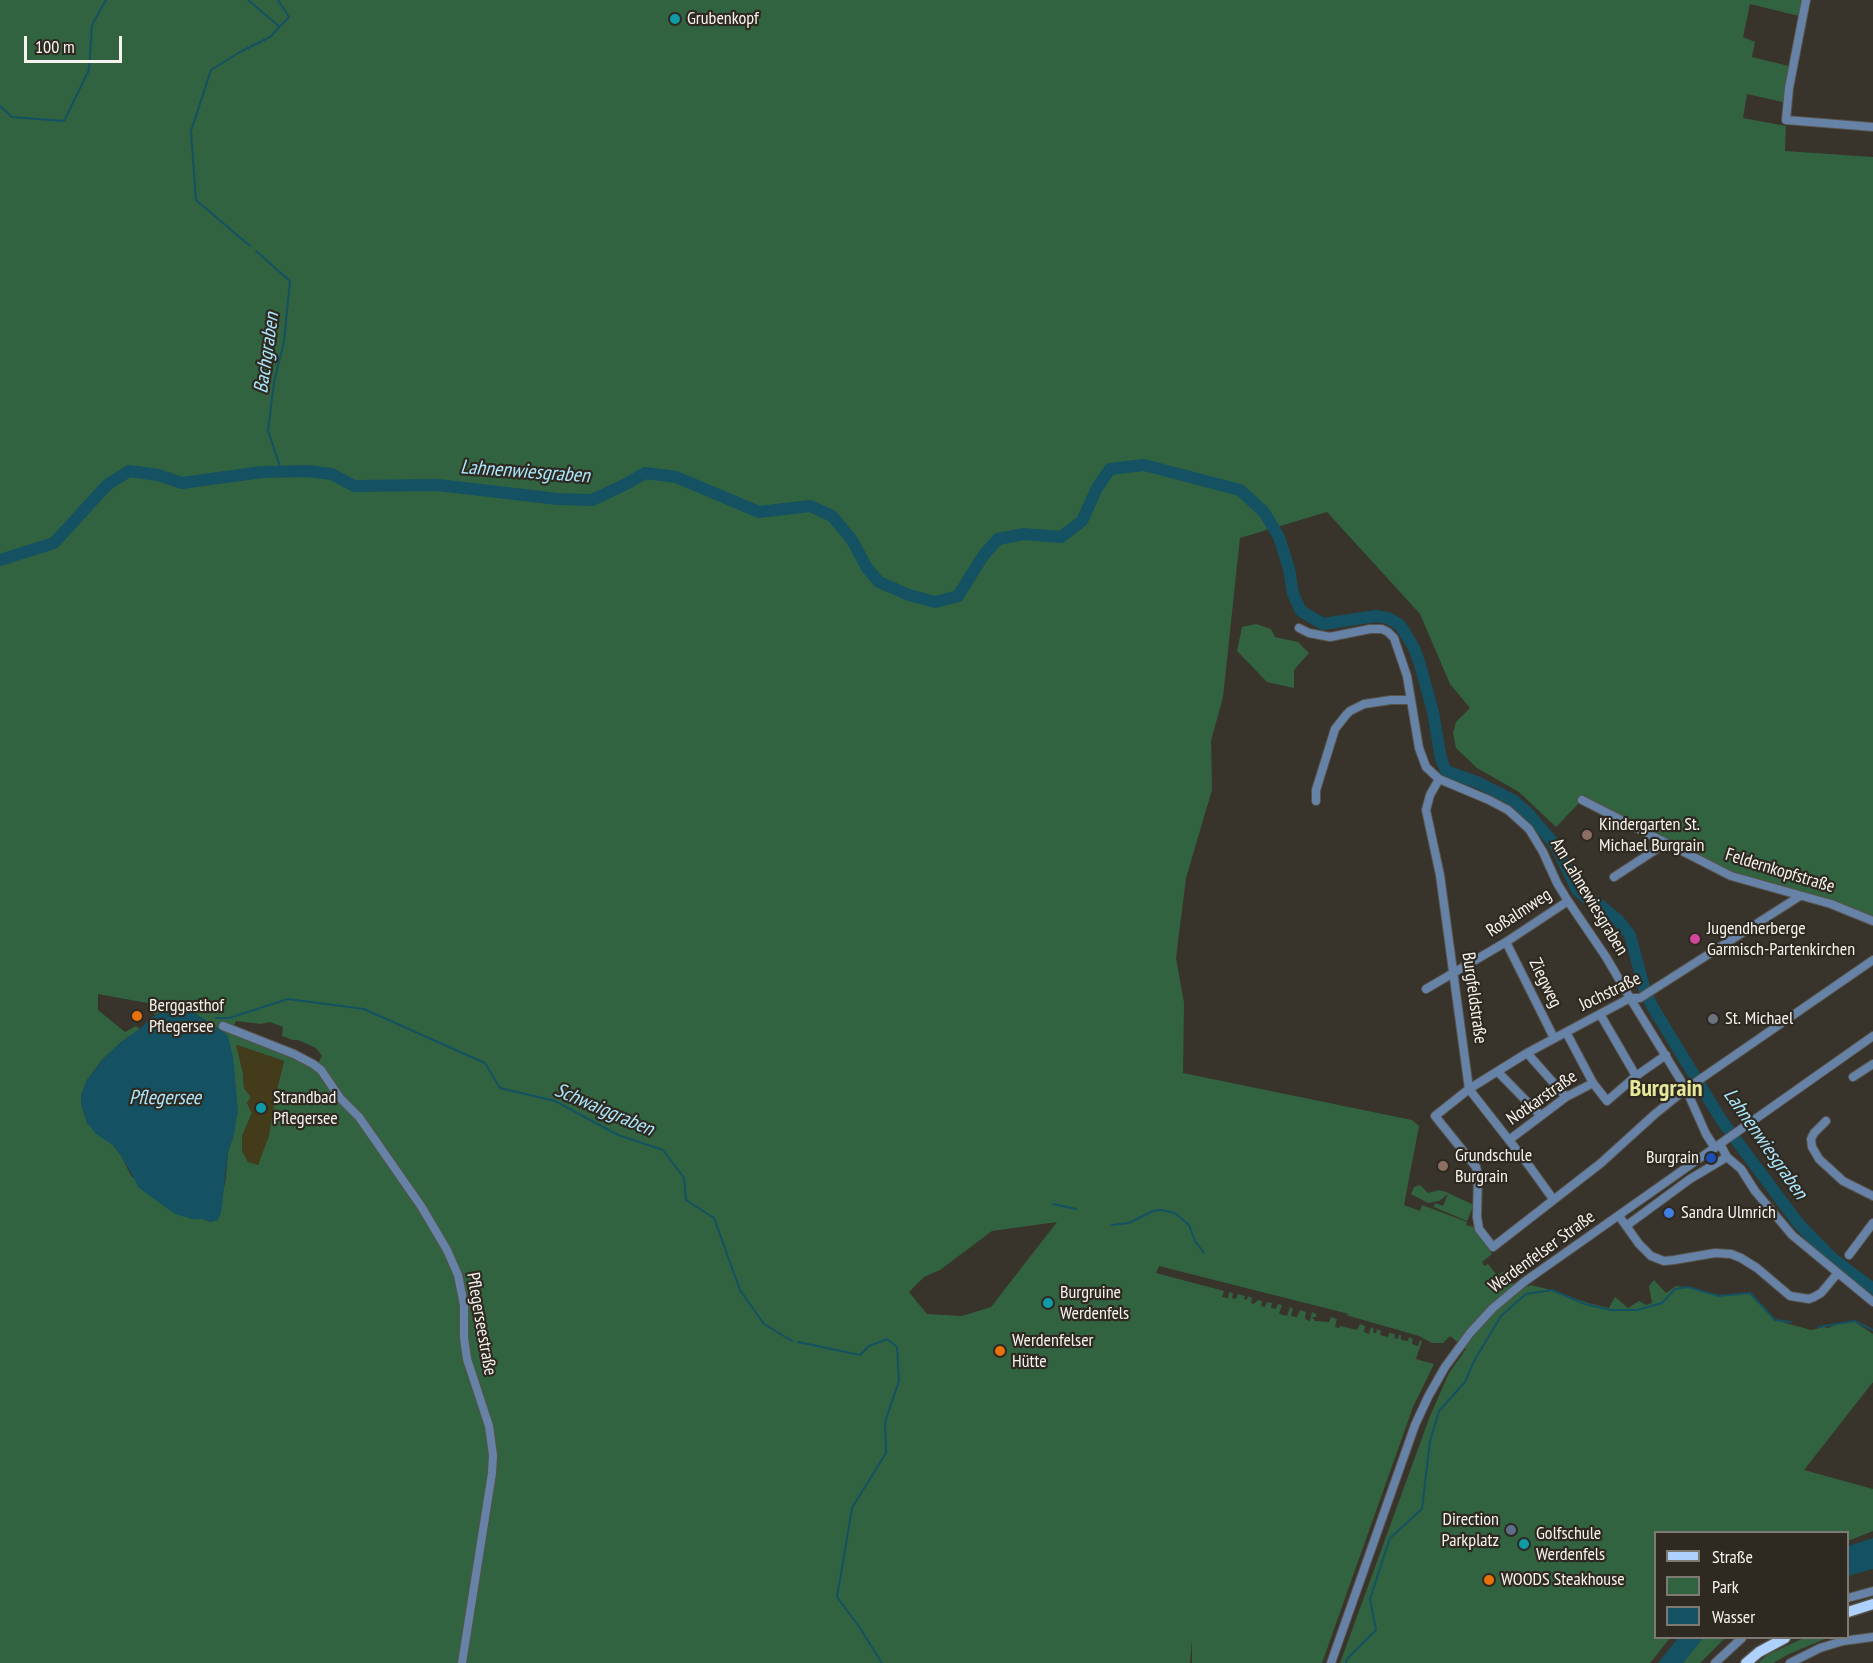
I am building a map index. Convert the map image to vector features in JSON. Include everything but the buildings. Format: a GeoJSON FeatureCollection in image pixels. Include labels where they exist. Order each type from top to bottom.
{"type":"FeatureCollection","features":[{"type":"Feature","properties":{"kind":"main road"},"geometry":{"type":"LineString","coordinates":[[1849,1612],[1873,1604]]}},
{"type":"Feature","properties":{"kind":"main road"},"geometry":{"type":"LineString","coordinates":[[1746,1663],[1759,1652],[1783,1639]]}},
{"type":"Feature","properties":{"kind":"street"},"geometry":{"type":"LineString","coordinates":[[1806,0],[1788,95],[1786,120],[1873,127]]}},
{"type":"Feature","properties":{"kind":"street"},"geometry":{"type":"LineString","coordinates":[[1299,628],[1309,633],[1330,637],[1382,629],[1394,638],[1408,682],[1422,758],[1426,767],[1439,779]]}},
{"type":"Feature","properties":{"kind":"street"},"geometry":{"type":"LineString","coordinates":[[1316,801],[1316,790],[1335,729],[1344,716],[1364,704],[1410,700]]}},
{"type":"Feature","properties":{"kind":"street","name":"Am Lahnewiesgraben"},"geometry":{"type":"LineString","coordinates":[[1439,779],[1508,810],[1529,829],[1544,852],[1557,883],[1568,901],[1606,957],[1666,1055],[1690,1086],[1706,1134],[1741,1169],[1755,1191],[1792,1235],[1873,1302]]}},
{"type":"Feature","properties":{"kind":"street","name":"Burgfeldstraße"},"geometry":{"type":"LineString","coordinates":[[1439,779],[1430,795],[1426,810],[1440,875],[1469,1089]]}},
{"type":"Feature","properties":{"kind":"street","name":"Feldernkopfstraße"},"geometry":{"type":"LineString","coordinates":[[1582,800],[1731,876],[1831,904],[1873,921]]}},
{"type":"Feature","properties":{"kind":"street"},"geometry":{"type":"LineString","coordinates":[[1614,877],[1666,843]]}},
{"type":"Feature","properties":{"kind":"street","name":"Jochstraße"},"geometry":{"type":"LineString","coordinates":[[1553,1199],[1493,1247],[1479,1229],[1476,1167],[1435,1116],[1469,1089],[1527,1053],[1630,998],[1640,998],[1651,992],[1800,896]]}},
{"type":"Feature","properties":{"kind":"street","name":"Roßalmweg"},"geometry":{"type":"LineString","coordinates":[[1426,989],[1506,942],[1568,901]]}},
{"type":"Feature","properties":{"kind":"street","name":"Ziegweg"},"geometry":{"type":"LineString","coordinates":[[1506,942],[1554,1038]]}},
{"type":"Feature","properties":{"kind":"street"},"geometry":{"type":"LineString","coordinates":[[1469,1089],[1553,1199],[1601,1163],[1690,1086],[1873,960]]}},
{"type":"Feature","properties":{"kind":"street"},"geometry":{"type":"LineString","coordinates":[[1600,1014],[1636,1076]]}},
{"type":"Feature","properties":{"kind":"street","name":"Pflegerseestraße"},"geometry":{"type":"LineString","coordinates":[[223,1026],[317,1066],[340,1098],[359,1117],[420,1206],[447,1250],[462,1289],[467,1359],[489,1425],[493,1455],[462,1663]]}},
{"type":"Feature","properties":{"kind":"street","name":"Notkarstraße"},"geometry":{"type":"LineString","coordinates":[[1566,1032],[1593,1083],[1607,1101],[1636,1076],[1666,1055]]}},
{"type":"Feature","properties":{"kind":"street","name":"Werdenfelser Straße"},"geometry":{"type":"LineString","coordinates":[[1331,1663],[1415,1425],[1445,1367],[1470,1333],[1492,1308],[1533,1276],[1873,1036]]}},
{"type":"Feature","properties":{"kind":"street"},"geometry":{"type":"LineString","coordinates":[[1527,1053],[1566,1097]]}},
{"type":"Feature","properties":{"kind":"street"},"geometry":{"type":"LineString","coordinates":[[1853,1077],[1873,1064]]}},
{"type":"Feature","properties":{"kind":"street"},"geometry":{"type":"LineString","coordinates":[[1498,1071],[1540,1116]]}},
{"type":"Feature","properties":{"kind":"street","name":"Notkarstraße"},"geometry":{"type":"LineString","coordinates":[[1509,1140],[1566,1097],[1593,1083]]}},
{"type":"Feature","properties":{"kind":"street"},"geometry":{"type":"LineString","coordinates":[[1826,1121],[1811,1139],[1812,1147],[1819,1159],[1843,1181],[1873,1196]]}},
{"type":"Feature","properties":{"kind":"street"},"geometry":{"type":"LineString","coordinates":[[1626,1226],[1690,1179],[1727,1157]]}},
{"type":"Feature","properties":{"kind":"street"},"geometry":{"type":"LineString","coordinates":[[1619,1216],[1639,1244],[1651,1256],[1674,1260],[1715,1253],[1731,1254],[1757,1268],[1790,1296],[1809,1299],[1814,1297],[1821,1293],[1837,1274]]}},
{"type":"Feature","properties":{"kind":"street"},"geometry":{"type":"LineString","coordinates":[[1849,1255],[1873,1223]]}},
{"type":"Feature","properties":{"kind":"street"},"geometry":{"type":"LineString","coordinates":[[1849,1598],[1873,1591]]}},
{"type":"Feature","properties":{"kind":"street"},"geometry":{"type":"LineString","coordinates":[[1790,1663],[1820,1648],[1873,1637]]}},
{"type":"Feature","properties":{"kind":"street"},"geometry":{"type":"LineString","coordinates":[[1715,1663],[1741,1639]]}},
{"type":"Feature","properties":{"kind":"green space"},"geometry":{"type":"Polygon","coordinates":[[[0,0],[1806,0],[1803,17],[1750,4],[1743,37],[1755,42],[1752,57],[1793,67],[1787,103],[1747,94],[1743,118],[1786,126],[1785,151],[1873,157],[1873,917],[1828,899],[1733,872],[1582,800],[1556,827],[1519,792],[1477,768],[1456,748],[1453,733],[1456,722],[1470,708],[1450,684],[1420,614],[1327,512],[1240,538],[1223,697],[1211,741],[1212,790],[1186,878],[1176,958],[1184,1003],[1183,1073],[1412,1120],[1419,1126],[1404,1205],[1420,1211],[1422,1205],[1467,1222],[1466,1225],[1474,1227],[1492,1254],[1482,1262],[1484,1266],[1488,1264],[1497,1275],[1519,1264],[1523,1273],[1510,1283],[1551,1290],[1609,1308],[1615,1297],[1628,1308],[1639,1301],[1646,1305],[1652,1303],[1649,1286],[1654,1280],[1666,1293],[1676,1286],[1696,1288],[1719,1296],[1750,1293],[1775,1320],[1811,1330],[1855,1322],[1873,1334],[1873,1382],[1804,1470],[1873,1489],[1873,1531],[1849,1541],[1849,1531],[1654,1531],[1654,1639],[1669,1639],[1650,1663],[1340,1663],[1430,1416],[1449,1373],[1466,1349],[1450,1336],[1443,1343],[1432,1343],[1419,1336],[1346,1315],[1349,1314],[1159,1266],[1156,1273],[1224,1291],[1222,1297],[1228,1298],[1229,1292],[1233,1293],[1232,1298],[1236,1299],[1238,1294],[1245,1296],[1244,1299],[1247,1300],[1248,1296],[1252,1298],[1251,1303],[1254,1304],[1258,1300],[1262,1301],[1261,1306],[1265,1307],[1267,1302],[1272,1303],[1271,1308],[1276,1309],[1278,1304],[1282,1305],[1279,1314],[1287,1316],[1290,1307],[1293,1309],[1291,1316],[1297,1317],[1300,1310],[1306,1312],[1305,1319],[1310,1321],[1312,1312],[1316,1314],[1316,1317],[1312,1317],[1315,1321],[1329,1322],[1331,1317],[1337,1319],[1335,1327],[1357,1330],[1360,1324],[1365,1326],[1364,1332],[1369,1334],[1371,1327],[1374,1329],[1373,1333],[1376,1333],[1377,1329],[1381,1331],[1380,1335],[1388,1337],[1389,1333],[1395,1334],[1394,1338],[1398,1339],[1401,1335],[1401,1340],[1408,1341],[1409,1337],[1413,1339],[1412,1344],[1418,1346],[1420,1340],[1422,1341],[1416,1359],[1412,1358],[1434,1364],[1413,1407],[1322,1663],[1192,1663],[1192,1640],[1190,1663],[0,1663],[0,0]],[[98,994],[98,1010],[125,1032],[136,1026],[140,1029],[121,1042],[102,1060],[87,1080],[81,1096],[87,1123],[114,1146],[131,1176],[192,1219],[211,1222],[223,1192],[228,1152],[234,1134],[225,1033],[196,1014],[174,1008],[155,1015],[149,1010],[153,1004],[98,994]],[[236,1021],[233,1027],[318,1063],[322,1056],[316,1048],[282,1036],[283,1027],[270,1022],[261,1024],[236,1021]],[[237,1045],[244,1088],[251,1097],[247,1103],[252,1113],[242,1136],[242,1151],[248,1161],[258,1165],[284,1061],[237,1045]],[[1057,1222],[992,1231],[940,1270],[924,1277],[909,1292],[927,1314],[962,1316],[991,1307],[1057,1222]]]}},
{"type":"Feature","properties":{"kind":"green space"},"geometry":{"type":"Polygon","coordinates":[[[1256,624],[1271,629],[1275,637],[1298,642],[1309,653],[1294,670],[1294,688],[1267,682],[1237,651],[1242,627],[1256,624]]]}},
{"type":"Feature","properties":{"kind":"green space"},"geometry":{"type":"Polygon","coordinates":[[[1420,1185],[1428,1193],[1439,1190],[1474,1205],[1467,1221],[1434,1207],[1435,1203],[1443,1206],[1448,1194],[1439,1201],[1428,1203],[1411,1194],[1414,1187],[1420,1185]]]}},
{"type":"Feature","properties":{"kind":"green space"},"geometry":{"type":"Polygon","coordinates":[[[1702,1639],[1724,1639],[1700,1663],[1683,1663],[1702,1639]]]}},
{"type":"Feature","properties":{"kind":"green space"},"geometry":{"type":"Polygon","coordinates":[[[1802,1639],[1825,1639],[1773,1663],[1758,1663],[1767,1655],[1802,1639]]]}},
{"type":"Feature","properties":{"kind":"sand","name":"Strandbad Pflegersee"},"geometry":{"type":"Polygon","coordinates":[[[236,1045],[284,1061],[269,1136],[258,1165],[248,1162],[242,1151],[242,1136],[252,1113],[247,1103],[251,1097],[244,1088],[236,1045]]]}},
{"type":"Feature","properties":{"kind":"water","name":"Pflegersee"},"geometry":{"type":"Polygon","coordinates":[[[174,1008],[196,1014],[225,1033],[228,1036],[233,1057],[238,1111],[228,1152],[221,1213],[218,1220],[211,1222],[175,1214],[139,1188],[114,1146],[96,1134],[87,1123],[82,1107],[81,1096],[87,1080],[102,1060],[150,1018],[174,1008]]]}},
{"type":"Feature","properties":{"kind":"water"},"geometry":{"type":"Polygon","coordinates":[[[1873,1538],[1873,1569],[1849,1576],[1849,1546],[1873,1538]]]}},
{"type":"Feature","properties":{"kind":"water"},"geometry":{"type":"Polygon","coordinates":[[[1677,1639],[1702,1639],[1683,1663],[1658,1663],[1677,1639]]]}},
{"type":"Feature","properties":{"kind":"waterway"},"geometry":{"type":"LineString","coordinates":[[0,106],[12,117],[64,121],[89,70],[92,25],[106,0]]}},
{"type":"Feature","properties":{"kind":"waterway"},"geometry":{"type":"LineString","coordinates":[[248,0],[280,27]]}},
{"type":"Feature","properties":{"kind":"waterway","name":"Bachgraben"},"geometry":{"type":"LineString","coordinates":[[250,246],[196,200],[191,131],[211,70],[270,37],[289,17],[278,0]]}},
{"type":"Feature","properties":{"kind":"waterway","name":"Bachgraben"},"geometry":{"type":"LineString","coordinates":[[256,251],[290,281],[284,342],[274,382],[268,431],[282,472]]}},
{"type":"Feature","properties":{"kind":"waterway","name":"Lahnenwiesgraben"},"geometry":{"type":"LineString","coordinates":[[0,560],[54,543],[107,485],[129,471],[158,475],[182,483],[262,472],[307,471],[332,474],[354,486],[438,485],[558,499],[592,500],[645,473],[676,477],[759,512],[810,506],[832,516],[852,540],[867,568],[879,582],[909,595],[935,602],[958,596],[983,556],[998,539],[1024,534],[1061,537],[1082,521],[1097,488],[1110,469],[1144,465],[1240,490],[1264,512],[1279,537],[1289,569],[1293,594],[1301,611],[1323,624],[1376,616],[1388,618],[1400,625],[1419,661],[1433,712],[1441,759],[1446,771],[1479,783],[1513,800],[1529,814],[1556,846],[1577,890],[1618,920],[1630,935],[1645,991],[1652,1006],[1722,1121],[1798,1223],[1832,1258],[1873,1289]]}},
{"type":"Feature","properties":{"kind":"waterway","name":"Schwaiggraben"},"geometry":{"type":"LineString","coordinates":[[216,1018],[229,1018],[288,999],[364,1009],[485,1063],[500,1088],[555,1101],[618,1135],[663,1150],[684,1178],[686,1200],[714,1218],[740,1290],[764,1324],[792,1341]]}},
{"type":"Feature","properties":{"kind":"waterway"},"geometry":{"type":"LineString","coordinates":[[1053,1204],[1076,1209]]}},
{"type":"Feature","properties":{"kind":"waterway"},"geometry":{"type":"LineString","coordinates":[[1112,1225],[1129,1223],[1153,1211],[1175,1213],[1189,1225],[1195,1241],[1204,1253]]}},
{"type":"Feature","properties":{"kind":"waterway","name":"Schwaiggraben"},"geometry":{"type":"LineString","coordinates":[[1346,1663],[1347,1659],[1376,1630],[1370,1599],[1390,1538],[1422,1509],[1430,1441],[1439,1411],[1465,1382],[1474,1361],[1501,1316],[1526,1294],[1552,1290],[1585,1304],[1611,1310],[1637,1310],[1662,1303],[1675,1289],[1688,1287],[1719,1296],[1750,1293],[1775,1320],[1791,1322]]}},
{"type":"Feature","properties":{"kind":"waterway","name":"Schwaiggraben"},"geometry":{"type":"LineString","coordinates":[[1818,1327],[1855,1321],[1873,1330]]}},
{"type":"Feature","properties":{"kind":"waterway","name":"Schwaiggraben"},"geometry":{"type":"LineString","coordinates":[[798,1342],[860,1355],[869,1346],[887,1339],[897,1347],[899,1381],[885,1422],[886,1453],[852,1508],[837,1597],[882,1663]]}},
{"type":"Feature","properties":{"kind":"place","name":"Grubenkopf"},"geometry":{"type":"Point","coordinates":[675,19]}},
{"type":"Feature","properties":{"kind":"place","name":"Kindergarten St. Michael Burgrain"},"geometry":{"type":"Point","coordinates":[1587,835]}},
{"type":"Feature","properties":{"kind":"place","name":"Jugendherberge Garmisch-Partenkirchen"},"geometry":{"type":"Point","coordinates":[1695,939]}},
{"type":"Feature","properties":{"kind":"place","name":"Berggasthof Pflegersee"},"geometry":{"type":"Point","coordinates":[137,1016]}},
{"type":"Feature","properties":{"kind":"place","name":"St. Michael"},"geometry":{"type":"Point","coordinates":[1713,1019]}},
{"type":"Feature","properties":{"kind":"place","name":"Strandbad Pflegersee"},"geometry":{"type":"Point","coordinates":[261,1108]}},
{"type":"Feature","properties":{"kind":"place","name":"Burgrain"},"geometry":{"type":"Point","coordinates":[1711,1158]}},
{"type":"Feature","properties":{"kind":"place","name":"Grundschule Burgrain"},"geometry":{"type":"Point","coordinates":[1443,1166]}},
{"type":"Feature","properties":{"kind":"place","name":"Sandra Ulmrich"},"geometry":{"type":"Point","coordinates":[1669,1213]}},
{"type":"Feature","properties":{"kind":"place","name":"Burgruine Werdenfels"},"geometry":{"type":"Point","coordinates":[1048,1303]}},
{"type":"Feature","properties":{"kind":"place","name":"Werdenfelser Hütte"},"geometry":{"type":"Point","coordinates":[1000,1351]}},
{"type":"Feature","properties":{"kind":"place","name":"Direction Parkplatz"},"geometry":{"type":"Point","coordinates":[1511,1530]}},
{"type":"Feature","properties":{"kind":"place","name":"Golfschule Werdenfels"},"geometry":{"type":"Point","coordinates":[1524,1544]}},
{"type":"Feature","properties":{"kind":"place","name":"WOODS Steakhouse"},"geometry":{"type":"Point","coordinates":[1489,1580]}},
{"type":"Feature","properties":{"kind":"district","name":"Burgrain"},"geometry":{"type":"Point","coordinates":[1666,1089]}}]}
